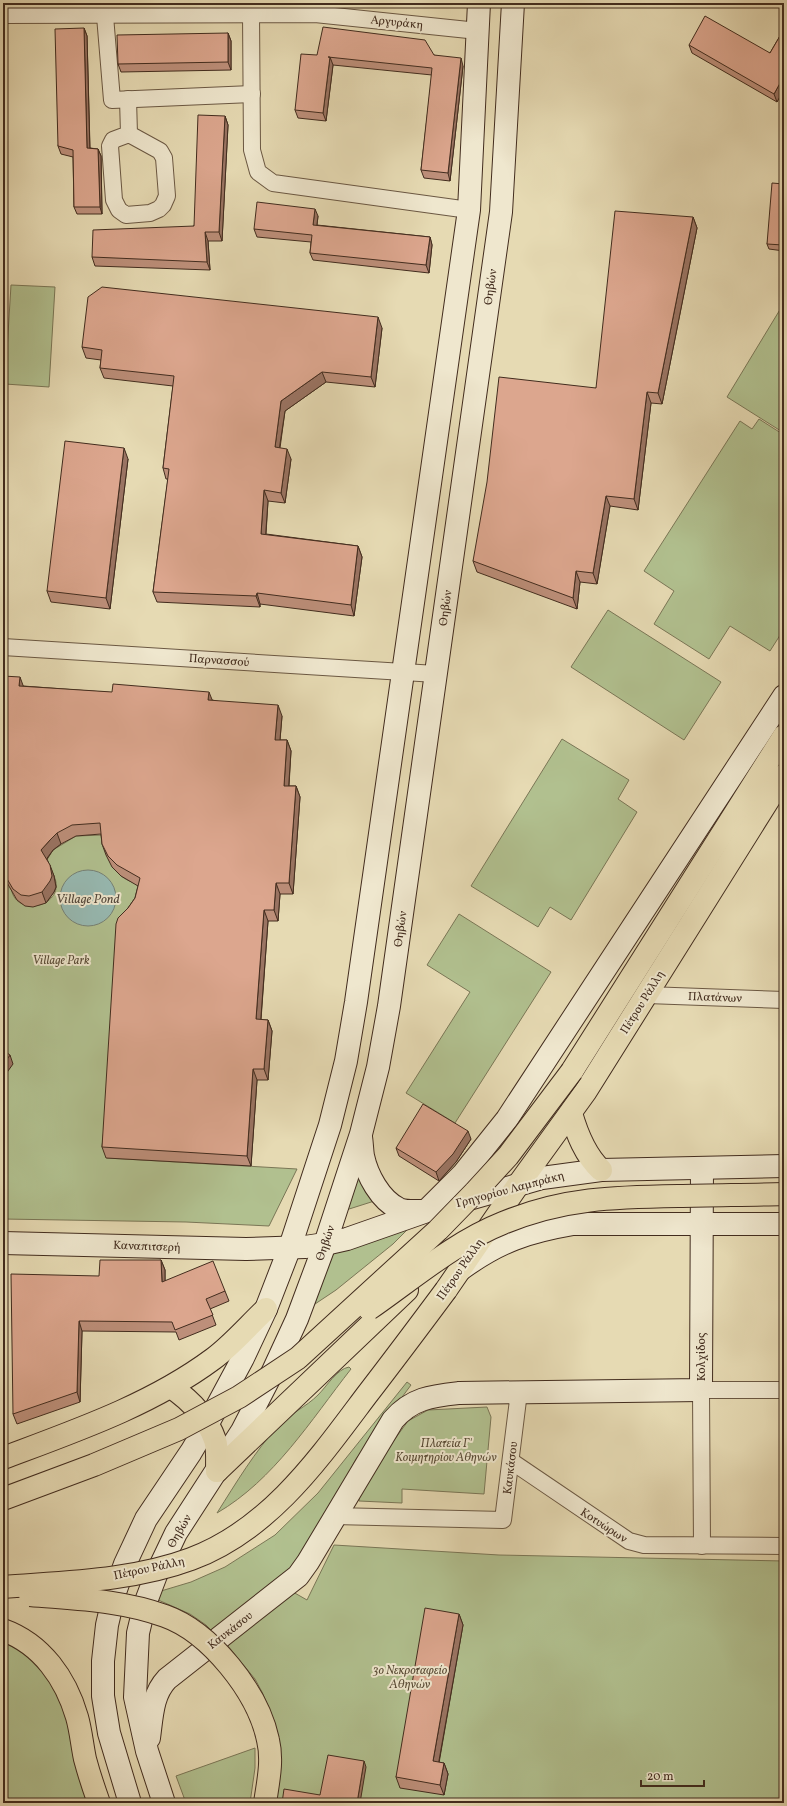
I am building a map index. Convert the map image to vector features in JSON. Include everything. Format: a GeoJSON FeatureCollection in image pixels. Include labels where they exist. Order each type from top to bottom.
{"type":"FeatureCollection","features":[{"type":"Feature","properties":{"kind":"main road"},"geometry":{"type":"LineString","coordinates":[[130,1803],[109,1733],[103,1696],[102,1661],[107,1625],[114,1595],[125,1564],[146,1519],[191,1452],[207,1425],[243,1358],[266,1309],[290,1247],[330,1125],[346,1061],[469,210],[479,3]]}},
{"type":"Feature","properties":{"kind":"main road","name":"Θηβών"},"geometry":{"type":"LineString","coordinates":[[164,1803],[147,1751],[135,1697],[136,1663],[140,1626],[145,1604],[156,1575],[176,1533],[242,1431],[273,1371],[297,1319],[325,1244],[361,1134],[378,1067],[389,1006],[501,212],[512,3]]}},
{"type":"Feature","properties":{"kind":"main road"},"geometry":{"type":"LineString","coordinates":[[361,1134],[362,1155],[368,1172],[382,1196],[398,1209],[426,1211],[463,1174],[506,1120],[784,696]]}},
{"type":"Feature","properties":{"kind":"main road","name":"Πέτρου Ράλλη"},"geometry":{"type":"LineString","coordinates":[[3,1499],[94,1465],[179,1429],[239,1397],[298,1358],[438,1230],[508,1156],[572,1071],[784,736]]}},
{"type":"Feature","properties":{"kind":"main road","name":"Πέτρου Ράλλη"},"geometry":{"type":"LineString","coordinates":[[3,1587],[81,1580],[153,1570],[192,1559],[236,1537],[266,1515],[302,1477],[343,1427],[446,1290],[518,1185],[571,1113],[647,995],[784,775]]}},
{"type":"Feature","properties":{"kind":"main road"},"geometry":{"type":"LineString","coordinates":[[571,1113],[582,1145],[595,1165],[601,1170]]}},
{"type":"Feature","properties":{"kind":"main road","name":"Γρηγορίου Λαμπράκη"},"geometry":{"type":"LineString","coordinates":[[290,1247],[325,1244],[348,1239],[426,1211],[542,1178],[601,1170],[784,1166]]}},
{"type":"Feature","properties":{"kind":"main road","name":"Κολχίδος"},"geometry":{"type":"LineString","coordinates":[[701,1390],[702,1168]]}},
{"type":"Feature","properties":{"kind":"main road"},"geometry":{"type":"LineString","coordinates":[[217,1471],[518,1185]]}},
{"type":"Feature","properties":{"kind":"main road"},"geometry":{"type":"LineString","coordinates":[[298,1358],[467,1241],[503,1223],[530,1212],[569,1202],[604,1198],[784,1194]]}},
{"type":"Feature","properties":{"kind":"main road"},"geometry":{"type":"LineString","coordinates":[[459,1271],[485,1252],[515,1238],[543,1229],[573,1224],[784,1224]]}},
{"type":"Feature","properties":{"kind":"main road","name":"Καναπιτσερή"},"geometry":{"type":"LineString","coordinates":[[3,1243],[246,1249],[290,1247]]}},
{"type":"Feature","properties":{"kind":"main road"},"geometry":{"type":"LineString","coordinates":[[3,1458],[90,1425],[171,1387],[215,1358],[266,1309]]}},
{"type":"Feature","properties":{"kind":"main road"},"geometry":{"type":"LineString","coordinates":[[171,1387],[186,1397],[207,1425],[215,1440],[217,1471]]}},
{"type":"Feature","properties":{"kind":"main road","name":"Καυκάσου"},"geometry":{"type":"LineString","coordinates":[[147,1751],[155,1698],[159,1689],[164,1683],[298,1576],[308,1562],[334,1516],[393,1420],[401,1410],[413,1402],[442,1395],[519,1392],[701,1390]]}},
{"type":"Feature","properties":{"kind":"main road"},"geometry":{"type":"LineString","coordinates":[[3,1593],[98,1601],[148,1610],[178,1621],[204,1639],[223,1659],[243,1685],[264,1727],[268,1739],[270,1759],[265,1803]]}},
{"type":"Feature","properties":{"kind":"main road"},"geometry":{"type":"LineString","coordinates":[[3,1630],[23,1640],[35,1649],[58,1673],[66,1687],[78,1719],[85,1758],[99,1803]]}},
{"type":"Feature","properties":{"kind":"street","name":"Αργυράκη"},"geometry":{"type":"LineString","coordinates":[[3,15],[105,16],[251,13],[315,14],[478,31]]}},
{"type":"Feature","properties":{"kind":"street"},"geometry":{"type":"LineString","coordinates":[[251,13],[252,150],[258,172],[274,183],[469,210]]}},
{"type":"Feature","properties":{"kind":"street"},"geometry":{"type":"LineString","coordinates":[[105,16],[112,100],[252,94]]}},
{"type":"Feature","properties":{"kind":"street"},"geometry":{"type":"LineString","coordinates":[[128,99],[129,134]]}},
{"type":"Feature","properties":{"kind":"street"},"geometry":{"type":"LineString","coordinates":[[129,134],[160,151],[164,158],[167,196],[163,205],[150,213],[126,215],[119,210],[114,200],[110,146],[113,140],[129,134]]}},
{"type":"Feature","properties":{"kind":"street","name":"Παρνασσού"},"geometry":{"type":"LineString","coordinates":[[3,647],[436,674]]}},
{"type":"Feature","properties":{"kind":"street","name":"Πλατάνων"},"geometry":{"type":"LineString","coordinates":[[647,995],[784,1000]]}},
{"type":"Feature","properties":{"kind":"street","name":"Καυκάσου"},"geometry":{"type":"LineString","coordinates":[[701,1390],[784,1390]]}},
{"type":"Feature","properties":{"kind":"street","name":"Κολχίδος"},"geometry":{"type":"LineString","coordinates":[[701,1390],[702,1546]]}},
{"type":"Feature","properties":{"kind":"street","name":"Καυκάσου"},"geometry":{"type":"LineString","coordinates":[[334,1516],[503,1520],[519,1392]]}},
{"type":"Feature","properties":{"kind":"street","name":"Κοτυώρων"},"geometry":{"type":"LineString","coordinates":[[511,1461],[629,1541],[644,1545],[784,1546]]}},
{"type":"Feature","properties":{"kind":"green space"},"geometry":{"type":"Polygon","coordinates":[[[11,285],[55,287],[49,387],[5,384],[11,285]]]}},
{"type":"Feature","properties":{"kind":"green space"},"geometry":{"type":"Polygon","coordinates":[[[784,303],[784,433],[727,397],[784,303]]]}},
{"type":"Feature","properties":{"kind":"green space"},"geometry":{"type":"Polygon","coordinates":[[[759,419],[784,435],[784,629],[770,651],[730,626],[709,659],[654,624],[674,591],[644,571],[740,421],[752,429],[759,419]]]}},
{"type":"Feature","properties":{"kind":"green space"},"geometry":{"type":"Polygon","coordinates":[[[608,610],[721,682],[684,740],[571,667],[608,610]]]}},
{"type":"Feature","properties":{"kind":"green space"},"geometry":{"type":"Polygon","coordinates":[[[562,739],[629,780],[618,799],[637,812],[571,920],[550,907],[538,927],[471,886],[562,739]]]}},
{"type":"Feature","properties":{"kind":"green space","name":"Village Park"},"geometry":{"type":"Polygon","coordinates":[[[104,835],[111,861],[119,874],[133,883],[144,885],[107,1158],[297,1169],[269,1226],[186,1222],[3,1219],[3,882],[11,877],[12,891],[17,901],[26,905],[36,906],[45,903],[53,896],[56,887],[54,876],[45,863],[53,850],[76,836],[104,835]]]}},
{"type":"Feature","properties":{"kind":"green space"},"geometry":{"type":"Polygon","coordinates":[[[459,914],[551,972],[455,1123],[406,1093],[470,992],[427,965],[459,914]]]}},
{"type":"Feature","properties":{"kind":"green space"},"geometry":{"type":"Polygon","coordinates":[[[359,1172],[387,1197],[346,1210],[359,1172]]]}},
{"type":"Feature","properties":{"kind":"green space"},"geometry":{"type":"Polygon","coordinates":[[[409,1228],[393,1244],[336,1290],[309,1308],[333,1252],[409,1228]]]}},
{"type":"Feature","properties":{"kind":"green space"},"geometry":{"type":"Polygon","coordinates":[[[349,1367],[351,1369],[306,1428],[274,1466],[256,1484],[217,1513],[254,1456],[279,1425],[309,1403],[340,1371],[349,1367]]]}},
{"type":"Feature","properties":{"kind":"green space"},"geometry":{"type":"Polygon","coordinates":[[[407,1382],[411,1385],[356,1459],[329,1511],[285,1577],[214,1633],[206,1625],[190,1614],[156,1599],[161,1591],[191,1582],[225,1567],[275,1535],[318,1493],[407,1382]]]}},
{"type":"Feature","properties":{"kind":"green space","name":"Πλατεία Γ' Κοιμητηρίου Αθηνών"},"geometry":{"type":"Polygon","coordinates":[[[487,1407],[491,1417],[484,1494],[402,1489],[402,1503],[359,1501],[360,1487],[408,1421],[428,1410],[487,1407]]]}},
{"type":"Feature","properties":{"kind":"green space","name":"3ο Νεκροταφείο Αθηνών"},"geometry":{"type":"Polygon","coordinates":[[[334,1545],[499,1555],[784,1561],[784,1803],[275,1803],[273,1718],[255,1679],[227,1645],[293,1592],[307,1600],[334,1545]]]}},
{"type":"Feature","properties":{"kind":"green space"},"geometry":{"type":"Polygon","coordinates":[[[3,1640],[30,1657],[47,1676],[63,1705],[89,1803],[3,1803],[3,1640]]]}},
{"type":"Feature","properties":{"kind":"green space"},"geometry":{"type":"Polygon","coordinates":[[[255,1748],[255,1768],[250,1803],[186,1803],[176,1776],[255,1748]]]}},
{"type":"Feature","properties":{"kind":"water","name":"Village Pond"},"geometry":{"type":"Polygon","coordinates":[[[82,870],[94,870],[104,874],[112,882],[116,892],[116,904],[112,914],[104,922],[94,926],[82,926],[72,922],[64,914],[60,904],[60,892],[64,882],[72,874],[82,870]]]}},
{"type":"Feature","properties":{"kind":"building"},"geometry":{"type":"Polygon","coordinates":[[[705,16],[770,53],[784,29],[784,76],[774,94],[689,45],[705,16]]]}},
{"type":"Feature","properties":{"kind":"building"},"geometry":{"type":"Polygon","coordinates":[[[323,27],[425,40],[434,55],[461,58],[448,173],[421,170],[432,68],[330,57],[323,113],[295,110],[301,54],[317,55],[323,27]]]}},
{"type":"Feature","properties":{"kind":"building"},"geometry":{"type":"Polygon","coordinates":[[[84,28],[87,148],[98,149],[100,207],[74,207],[73,150],[58,146],[55,29],[84,28]]]}},
{"type":"Feature","properties":{"kind":"building"},"geometry":{"type":"Polygon","coordinates":[[[228,33],[228,62],[118,64],[117,35],[228,33]]]}},
{"type":"Feature","properties":{"kind":"building"},"geometry":{"type":"Polygon","coordinates":[[[198,115],[225,116],[219,232],[205,232],[207,262],[92,257],[93,230],[194,226],[198,115]]]}},
{"type":"Feature","properties":{"kind":"building"},"geometry":{"type":"Polygon","coordinates":[[[772,183],[784,184],[783,245],[767,244],[772,183]]]}},
{"type":"Feature","properties":{"kind":"building"},"geometry":{"type":"Polygon","coordinates":[[[257,202],[315,209],[313,225],[430,237],[426,265],[310,253],[312,235],[254,229],[257,202]]]}},
{"type":"Feature","properties":{"kind":"building"},"geometry":{"type":"Polygon","coordinates":[[[615,211],[693,217],[658,393],[647,392],[634,499],[606,496],[593,573],[576,571],[573,598],[473,561],[487,482],[499,377],[596,388],[615,211]]]}},
{"type":"Feature","properties":{"kind":"building"},"geometry":{"type":"Polygon","coordinates":[[[102,287],[378,317],[371,377],[322,372],[281,401],[275,447],[287,449],[281,493],[264,490],[261,534],[358,546],[351,605],[257,593],[256,596],[153,592],[169,469],[163,468],[174,376],[100,368],[102,350],[82,347],[88,297],[102,287]]]}},
{"type":"Feature","properties":{"kind":"building"},"geometry":{"type":"Polygon","coordinates":[[[65,441],[124,448],[106,598],[47,591],[65,441]]]}},
{"type":"Feature","properties":{"kind":"building"},"geometry":{"type":"Polygon","coordinates":[[[3,676],[20,677],[19,686],[112,692],[113,684],[209,692],[208,700],[278,705],[275,740],[287,740],[284,786],[296,786],[289,883],[276,883],[274,910],[264,910],[256,1019],[268,1020],[264,1069],[253,1069],[247,1156],[102,1147],[116,924],[118,918],[135,898],[140,878],[117,865],[108,856],[102,844],[100,823],[72,825],[57,833],[41,850],[50,865],[52,876],[42,892],[29,896],[21,895],[13,889],[3,872],[3,676]]]}},
{"type":"Feature","properties":{"kind":"building"},"geometry":{"type":"Polygon","coordinates":[[[3,1050],[10,1055],[3,1065],[3,1050]]]}},
{"type":"Feature","properties":{"kind":"building"},"geometry":{"type":"Polygon","coordinates":[[[423,1104],[468,1131],[453,1154],[436,1172],[396,1148],[423,1104]]]}},
{"type":"Feature","properties":{"kind":"building"},"geometry":{"type":"Polygon","coordinates":[[[100,1260],[161,1260],[162,1282],[213,1261],[225,1291],[206,1299],[213,1315],[175,1330],[172,1322],[79,1321],[77,1392],[13,1414],[11,1274],[99,1276],[100,1260]]]}},
{"type":"Feature","properties":{"kind":"building"},"geometry":{"type":"Polygon","coordinates":[[[425,1608],[459,1614],[433,1761],[444,1763],[440,1785],[396,1777],[425,1608]]]}},
{"type":"Feature","properties":{"kind":"building"},"geometry":{"type":"Polygon","coordinates":[[[328,1755],[364,1761],[357,1803],[282,1803],[284,1789],[320,1795],[328,1755]]]}}]}
